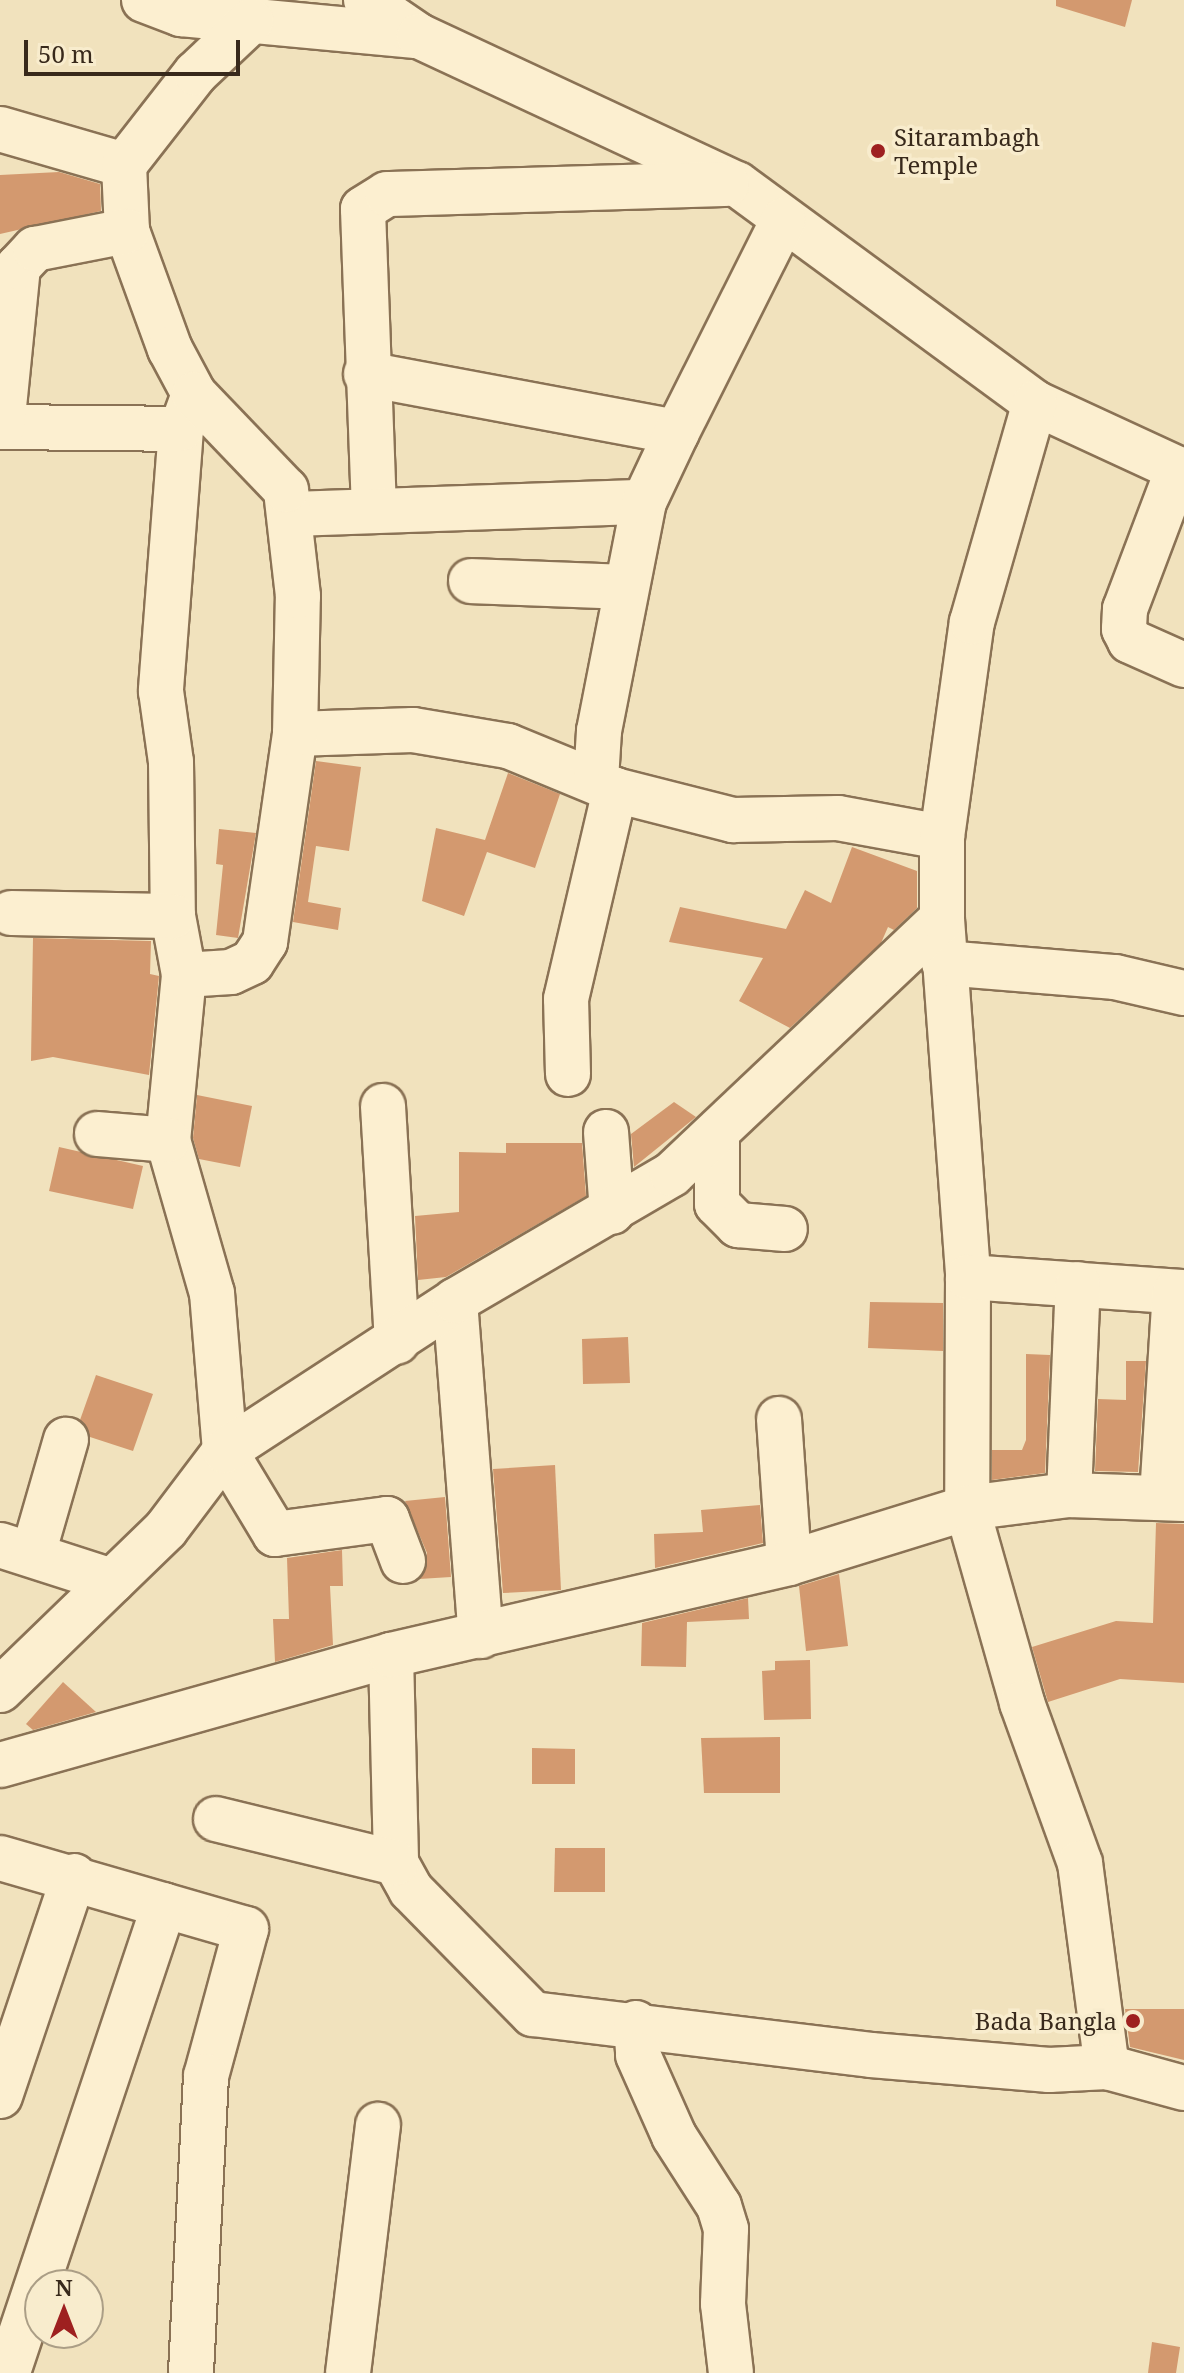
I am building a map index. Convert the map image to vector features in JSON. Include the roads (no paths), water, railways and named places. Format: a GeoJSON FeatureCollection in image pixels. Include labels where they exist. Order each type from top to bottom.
{"type":"FeatureCollection","features":[{"type":"Feature","properties":{"kind":"street"},"geometry":{"type":"LineString","coordinates":[[144,0],[181,14],[419,36]]}},
{"type":"Feature","properties":{"kind":"street"},"geometry":{"type":"LineString","coordinates":[[366,0],[419,36],[737,184],[1035,403],[1181,470],[1125,609],[1124,629],[1130,641],[1184,665]]}},
{"type":"Feature","properties":{"kind":"street"},"geometry":{"type":"LineString","coordinates":[[251,21],[196,73],[124,165],[127,231],[170,349],[187,411],[161,691],[171,762],[173,916],[184,975],[168,1140],[212,1293],[225,1451],[275,1534],[387,1519],[403,1561]]}},
{"type":"Feature","properties":{"kind":"street"},"geometry":{"type":"LineString","coordinates":[[0,129],[124,165]]}},
{"type":"Feature","properties":{"kind":"street"},"geometry":{"type":"LineString","coordinates":[[374,510],[359,234],[363,209],[387,194],[737,184]]}},
{"type":"Feature","properties":{"kind":"street"},"geometry":{"type":"LineString","coordinates":[[568,1074],[566,999],[606,785],[625,587],[644,502],[783,220]]}},
{"type":"Feature","properties":{"kind":"street"},"geometry":{"type":"LineString","coordinates":[[127,231],[35,249],[18,267],[1,427],[187,411],[271,468],[293,514],[295,734],[265,942],[252,962],[231,972],[184,975]]}},
{"type":"Feature","properties":{"kind":"street"},"geometry":{"type":"LineString","coordinates":[[366,374],[677,432]]}},
{"type":"Feature","properties":{"kind":"street"},"geometry":{"type":"LineString","coordinates":[[1035,403],[972,622],[942,837],[944,963],[968,1277],[967,1508],[1022,1703],[1080,1863],[1107,2067]]}},
{"type":"Feature","properties":{"kind":"street"},"geometry":{"type":"LineString","coordinates":[[293,514],[644,502]]}},
{"type":"Feature","properties":{"kind":"street"},"geometry":{"type":"LineString","coordinates":[[471,581],[625,587]]}},
{"type":"Feature","properties":{"kind":"street"},"geometry":{"type":"LineString","coordinates":[[295,734],[413,730],[508,746],[606,785],[733,820],[838,818],[942,837]]}},
{"type":"Feature","properties":{"kind":"street"},"geometry":{"type":"LineString","coordinates":[[11,913],[173,916]]}},
{"type":"Feature","properties":{"kind":"street"},"geometry":{"type":"LineString","coordinates":[[0,1690],[166,1529],[225,1451],[397,1342],[455,1301],[612,1212],[672,1174],[717,1135],[942,919]]}},
{"type":"Feature","properties":{"kind":"street"},"geometry":{"type":"LineString","coordinates":[[944,963],[1115,977],[1184,993]]}},
{"type":"Feature","properties":{"kind":"street"},"geometry":{"type":"LineString","coordinates":[[383,1106],[397,1342]]}},
{"type":"Feature","properties":{"kind":"street"},"geometry":{"type":"LineString","coordinates":[[606,1132],[612,1212]]}},
{"type":"Feature","properties":{"kind":"street"},"geometry":{"type":"LineString","coordinates":[[97,1134],[168,1140]]}},
{"type":"Feature","properties":{"kind":"street"},"geometry":{"type":"LineString","coordinates":[[717,1135],[717,1204],[738,1225],[785,1229]]}},
{"type":"Feature","properties":{"kind":"street"},"geometry":{"type":"LineString","coordinates":[[0,1765],[391,1655],[789,1563],[967,1508],[1069,1495],[1173,1498],[1180,1292],[968,1277]]}},
{"type":"Feature","properties":{"kind":"street"},"geometry":{"type":"LineString","coordinates":[[1069,1495],[1078,1284]]}},
{"type":"Feature","properties":{"kind":"street"},"geometry":{"type":"LineString","coordinates":[[455,1301],[481,1636]]}},
{"type":"Feature","properties":{"kind":"street"},"geometry":{"type":"LineString","coordinates":[[779,1419],[789,1563]]}},
{"type":"Feature","properties":{"kind":"street"},"geometry":{"type":"LineString","coordinates":[[66,1440],[16,1549],[112,1581]]}},
{"type":"Feature","properties":{"kind":"street"},"geometry":{"type":"LineString","coordinates":[[391,1655],[396,1863],[411,1890],[533,2014],[636,2023],[886,2056],[1049,2070],[1107,2067],[1184,2088]]}},
{"type":"Feature","properties":{"kind":"street"},"geometry":{"type":"LineString","coordinates":[[216,1819],[396,1863]]}},
{"type":"Feature","properties":{"kind":"street"},"geometry":{"type":"LineString","coordinates":[[0,1858],[74,1876],[246,1929],[206,2076],[191,2373]]}},
{"type":"Feature","properties":{"kind":"street"},"geometry":{"type":"LineString","coordinates":[[0,2096],[74,1876]]}},
{"type":"Feature","properties":{"kind":"street"},"geometry":{"type":"LineString","coordinates":[[13,2370],[164,1905]]}},
{"type":"Feature","properties":{"kind":"street"},"geometry":{"type":"LineString","coordinates":[[636,2023],[638,2055],[668,2123],[719,2206],[726,2229],[723,2304],[731,2373]]}},
{"type":"Feature","properties":{"kind":"street"},"geometry":{"type":"LineString","coordinates":[[348,2373],[378,2125]]}},
{"type":"Feature","properties":{"kind":"place","name":"Sitarambagh Temple"},"geometry":{"type":"Point","coordinates":[878,151]}},
{"type":"Feature","properties":{"kind":"place","name":"Bada Bangla"},"geometry":{"type":"Point","coordinates":[1133,2021]}}]}
